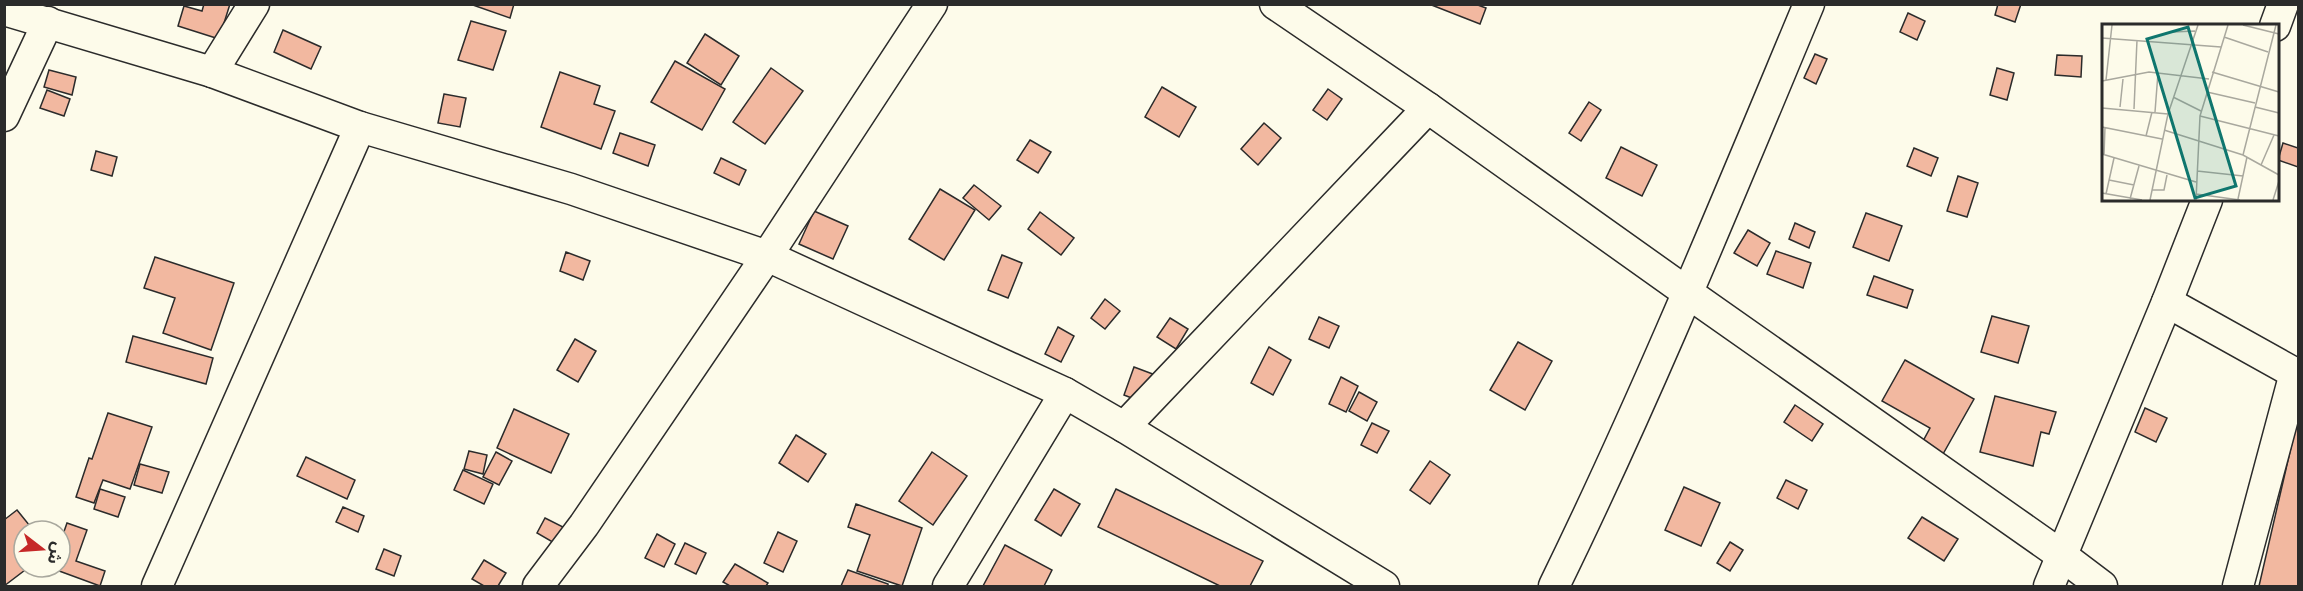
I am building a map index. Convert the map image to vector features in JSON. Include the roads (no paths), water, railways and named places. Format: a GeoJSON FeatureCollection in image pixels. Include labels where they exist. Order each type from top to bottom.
{"type":"FeatureCollection","features":[{"type":"Feature","properties":{"kind":"street"},"geometry":{"type":"LineString","coordinates":[[212,72],[254,4]]}},
{"type":"Feature","properties":{"kind":"street"},"geometry":{"type":"LineString","coordinates":[[538,586],[584,525],[767,256],[932,4]]}},
{"type":"Feature","properties":{"kind":"street"},"geometry":{"type":"LineString","coordinates":[[1275,4],[1428,108],[2102,586]]}},
{"type":"Feature","properties":{"kind":"street"},"geometry":{"type":"LineString","coordinates":[[1554,586],[1599,495],[1688,293],[1809,4]]}},
{"type":"Feature","properties":{"kind":"street"},"geometry":{"type":"LineString","coordinates":[[2276,24],[2283,4]]}},
{"type":"Feature","properties":{"kind":"street"},"geometry":{"type":"LineString","coordinates":[[4,10],[212,72],[360,127],[572,189],[767,256],[1065,393],[1124,427],[1366,582]]}},
{"type":"Feature","properties":{"kind":"street"},"geometry":{"type":"LineString","coordinates":[[4,116],[48,22]]}},
{"type":"Feature","properties":{"kind":"street"},"geometry":{"type":"LineString","coordinates":[[1124,427],[1428,108]]}},
{"type":"Feature","properties":{"kind":"street"},"geometry":{"type":"LineString","coordinates":[[157,586],[360,127]]}},
{"type":"Feature","properties":{"kind":"street"},"geometry":{"type":"LineString","coordinates":[[2049,586],[2207,201]]}},
{"type":"Feature","properties":{"kind":"street"},"geometry":{"type":"LineString","coordinates":[[2167,302],[2297,374],[2238,586]]}},
{"type":"Feature","properties":{"kind":"street"},"geometry":{"type":"LineString","coordinates":[[948,586],[1065,393]]}}]}
